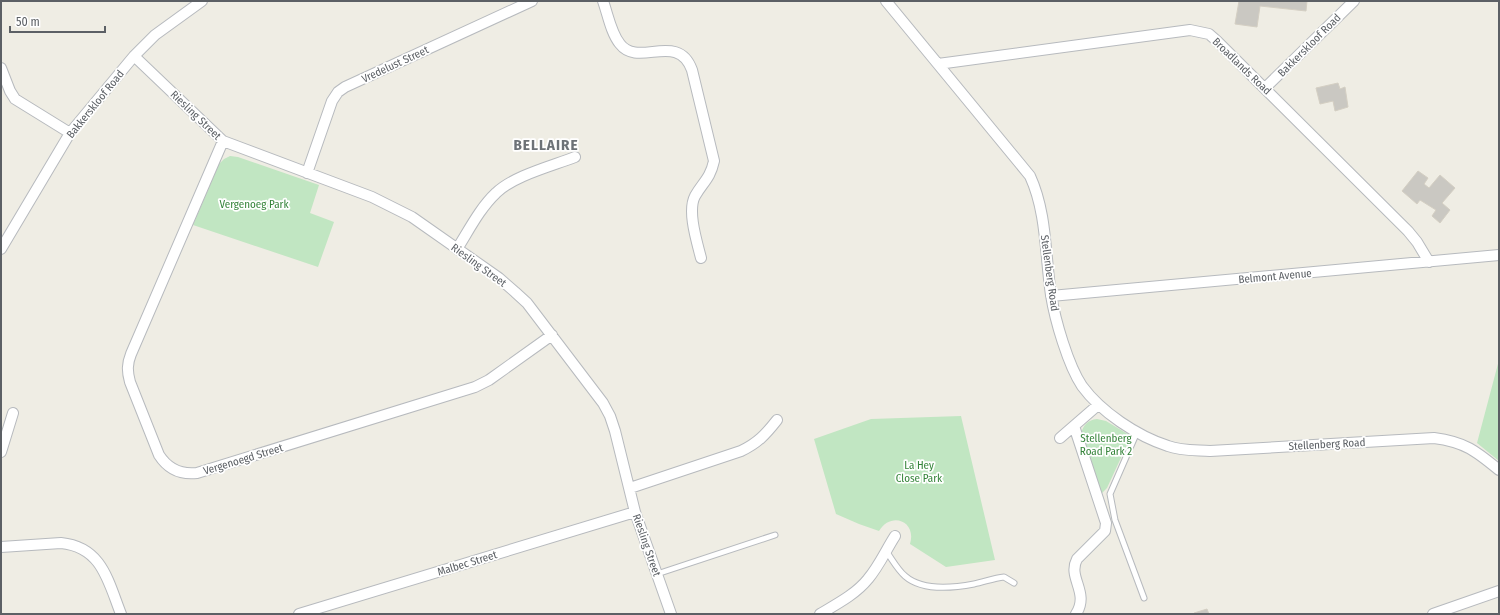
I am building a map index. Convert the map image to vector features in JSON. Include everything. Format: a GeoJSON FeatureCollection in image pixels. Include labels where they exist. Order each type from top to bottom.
{"type":"FeatureCollection","features":[{"type":"Feature","properties":{"kind":"street","name":"Bakkerskloof Road"},"geometry":{"type":"LineString","coordinates":[[1,249],[70,133],[134,56],[155,35],[202,1]]}},
{"type":"Feature","properties":{"kind":"street","name":"Vredelust Street"},"geometry":{"type":"LineString","coordinates":[[307,172],[326,113],[338,92],[345,87],[532,1]]}},
{"type":"Feature","properties":{"kind":"street"},"geometry":{"type":"LineString","coordinates":[[603,1],[615,34],[620,44],[626,50],[632,53],[669,51],[678,53],[684,56],[691,65],[714,161],[712,171],[707,181],[694,197],[692,206],[692,217],[701,258]]}},
{"type":"Feature","properties":{"kind":"street","name":"Stellenberg Road"},"geometry":{"type":"LineString","coordinates":[[886,1],[1030,176],[1042,209],[1051,296],[1064,346],[1082,385],[1098,405],[1137,431],[1168,446],[1184,450],[1210,451],[1434,438],[1451,440],[1466,446],[1479,453],[1499,470]]}},
{"type":"Feature","properties":{"kind":"street","name":"Bakkerskloof Road"},"geometry":{"type":"LineString","coordinates":[[1265,88],[1354,1]]}},
{"type":"Feature","properties":{"kind":"street","name":"Broadlands Road"},"geometry":{"type":"LineString","coordinates":[[938,64],[1190,30],[1208,34],[1217,40],[1408,231],[1417,242],[1429,262]]}},
{"type":"Feature","properties":{"kind":"street","name":"Riesling Street"},"geometry":{"type":"LineString","coordinates":[[134,56],[222,141],[372,196],[393,206],[412,217],[499,278],[527,303],[603,403],[610,416],[622,453],[635,512],[671,614]]}},
{"type":"Feature","properties":{"kind":"street"},"geometry":{"type":"LineString","coordinates":[[1,68],[10,91],[15,99],[70,133]]}},
{"type":"Feature","properties":{"kind":"street","name":"Vergenoegd Street"},"geometry":{"type":"LineString","coordinates":[[222,141],[128,364],[127,371],[130,382],[159,455],[166,465],[171,468],[184,473],[197,473],[475,387],[489,380],[552,335]]}},
{"type":"Feature","properties":{"kind":"street"},"geometry":{"type":"LineString","coordinates":[[457,249],[496,193],[515,181],[575,157]]}},
{"type":"Feature","properties":{"kind":"street","name":"Belmont Avenue"},"geometry":{"type":"LineString","coordinates":[[1051,296],[1499,255]]}},
{"type":"Feature","properties":{"kind":"street"},"geometry":{"type":"LineString","coordinates":[[1060,438],[1098,405]]}},
{"type":"Feature","properties":{"kind":"street"},"geometry":{"type":"LineString","coordinates":[[1,452],[13,414]]}},
{"type":"Feature","properties":{"kind":"street"},"geometry":{"type":"LineString","coordinates":[[630,488],[752,446],[763,438],[777,420]]}},
{"type":"Feature","properties":{"kind":"street"},"geometry":{"type":"LineString","coordinates":[[1074,426],[1106,523],[1104,531],[1074,564],[1074,574],[1078,585],[1080,599],[1080,605],[1076,614]]}},
{"type":"Feature","properties":{"kind":"street","name":"Malbec Street"},"geometry":{"type":"LineString","coordinates":[[299,614],[635,512]]}},
{"type":"Feature","properties":{"kind":"street"},"geometry":{"type":"LineString","coordinates":[[820,614],[858,589],[868,579],[895,536]]}},
{"type":"Feature","properties":{"kind":"street"},"geometry":{"type":"LineString","coordinates":[[1,547],[61,543],[70,544],[86,550],[103,568],[121,614]]}},
{"type":"Feature","properties":{"kind":"street"},"geometry":{"type":"LineString","coordinates":[[1432,614],[1464,609],[1499,591]]}},
{"type":"Feature","properties":{"kind":"lane"},"geometry":{"type":"LineString","coordinates":[[1137,431],[1110,494],[1116,520],[1144,598]]}},
{"type":"Feature","properties":{"kind":"lane"},"geometry":{"type":"LineString","coordinates":[[657,574],[775,535]]}},
{"type":"Feature","properties":{"kind":"lane"},"geometry":{"type":"LineString","coordinates":[[886,551],[896,566],[906,577],[924,585],[946,587],[963,586],[1004,577],[1014,583]]}},
{"type":"Feature","properties":{"kind":"green space","name":"Vergenoeg Park"},"geometry":{"type":"Polygon","coordinates":[[[230,156],[238,157],[319,185],[310,213],[334,222],[318,267],[193,225],[219,164],[230,156]]]}},
{"type":"Feature","properties":{"kind":"green space"},"geometry":{"type":"Polygon","coordinates":[[[1499,360],[1499,461],[1477,443],[1499,360]]]}},
{"type":"Feature","properties":{"kind":"green space","name":"La Hey Close Park"},"geometry":{"type":"Polygon","coordinates":[[[961,416],[995,560],[946,567],[910,544],[910,529],[902,521],[890,521],[879,531],[836,514],[814,439],[871,419],[961,416]]]}},
{"type":"Feature","properties":{"kind":"green space","name":"Stellenberg Road Park 2"},"geometry":{"type":"Polygon","coordinates":[[[1097,419],[1106,421],[1131,436],[1107,488],[1101,494],[1081,434],[1086,424],[1091,420],[1097,419]]]}},
{"type":"Feature","properties":{"kind":"building"},"geometry":{"type":"Polygon","coordinates":[[[1239,1],[1307,1],[1306,11],[1260,6],[1257,27],[1235,24],[1239,1]]]}},
{"type":"Feature","properties":{"kind":"building"},"geometry":{"type":"Polygon","coordinates":[[[1338,83],[1340,89],[1345,87],[1348,107],[1335,111],[1333,101],[1320,104],[1316,88],[1338,83]]]}},
{"type":"Feature","properties":{"kind":"building"},"geometry":{"type":"Polygon","coordinates":[[[1418,171],[1428,178],[1424,184],[1429,188],[1440,175],[1455,188],[1442,203],[1450,210],[1440,223],[1432,216],[1436,210],[1420,200],[1417,204],[1402,191],[1418,171]]]}},
{"type":"Feature","properties":{"kind":"building"},"geometry":{"type":"Polygon","coordinates":[[[1207,609],[1209,614],[1194,614],[1194,613],[1207,609]]]}},
{"type":"Feature","properties":{"kind":"district","name":"BELLAIRE"},"geometry":{"type":"Point","coordinates":[546,145]}}]}
